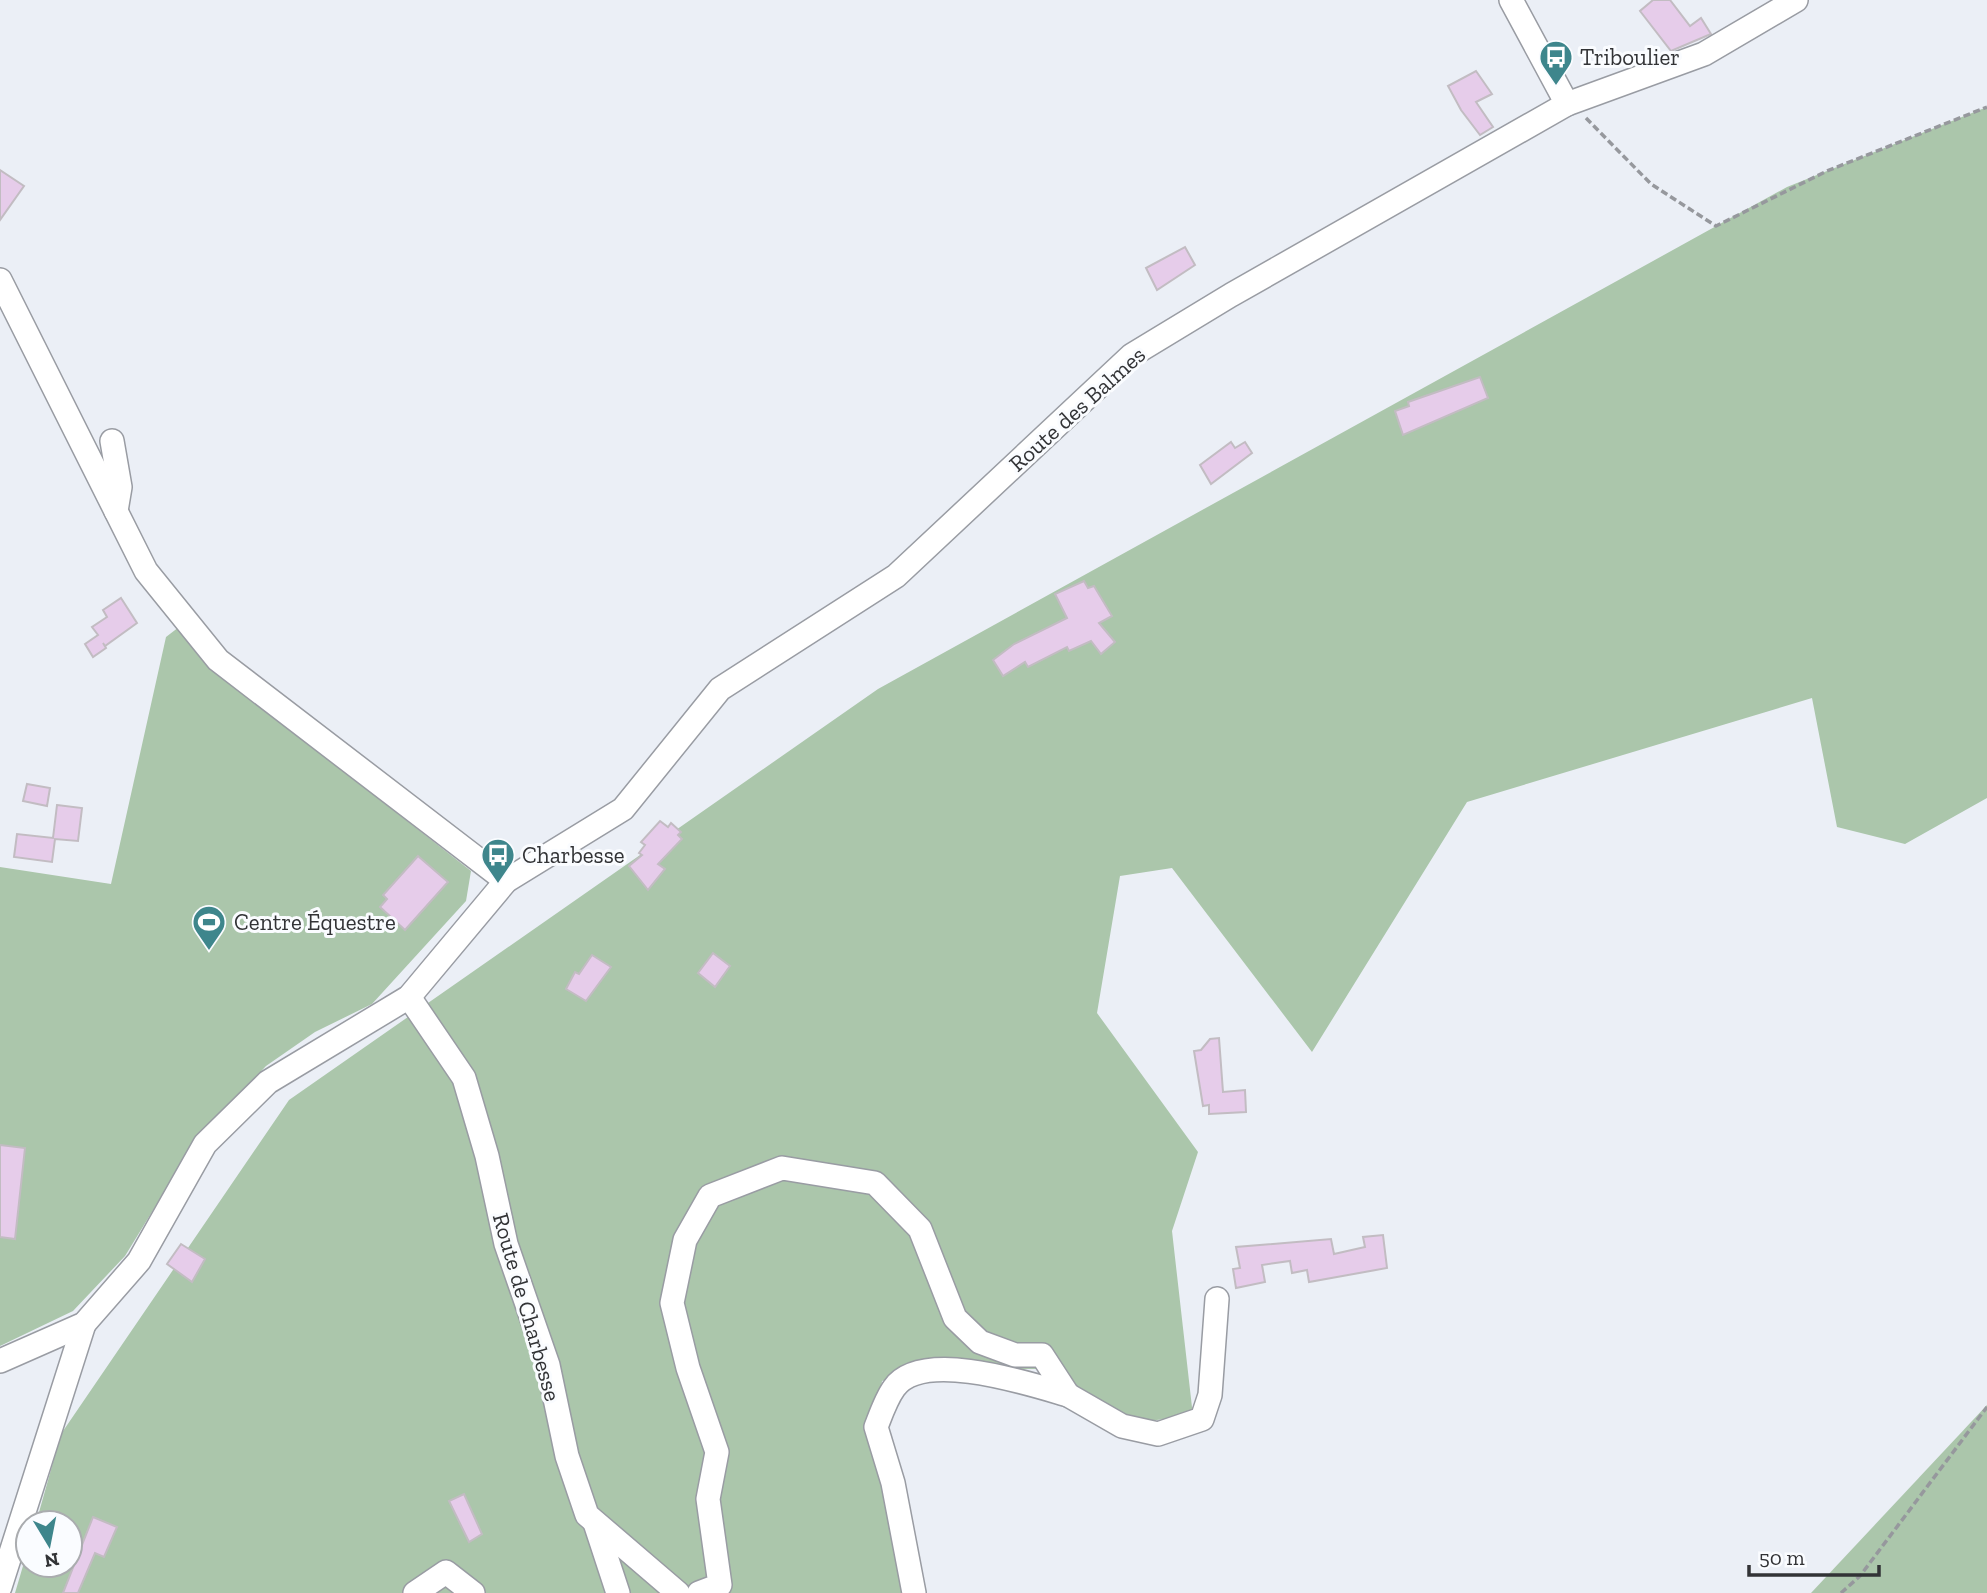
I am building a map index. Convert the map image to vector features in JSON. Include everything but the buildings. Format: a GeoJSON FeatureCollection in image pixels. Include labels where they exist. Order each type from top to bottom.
{"type":"FeatureCollection","features":[{"type":"Feature","properties":{"kind":"street"},"geometry":{"type":"LineString","coordinates":[[1511,0],[1576,110]]}},
{"type":"Feature","properties":{"kind":"street","name":"Route des Balmes"},"geometry":{"type":"LineString","coordinates":[[84,1324],[139,1261],[205,1144],[268,1082],[409,997],[506,881],[623,809],[720,689],[896,576],[1132,355],[1231,295],[1576,110],[1704,54],[1796,0]]}},
{"type":"Feature","properties":{"kind":"street"},"geometry":{"type":"LineString","coordinates":[[0,280],[146,570],[218,660],[506,881]]}},
{"type":"Feature","properties":{"kind":"street"},"geometry":{"type":"LineString","coordinates":[[113,441],[120,487],[116,511]]}},
{"type":"Feature","properties":{"kind":"street","name":"Route de Charbesse"},"geometry":{"type":"LineString","coordinates":[[409,997],[464,1078],[487,1156],[506,1244],[548,1364],[567,1456],[587,1514],[678,1593]]}},
{"type":"Feature","properties":{"kind":"street"},"geometry":{"type":"LineString","coordinates":[[699,1593],[720,1585],[708,1499],[717,1452],[688,1368],[672,1303],[685,1240],[710,1196],[782,1168],[875,1183],[920,1229],[955,1318],[980,1342],[1015,1355],[1042,1355],[1068,1395]]}},
{"type":"Feature","properties":{"kind":"street"},"geometry":{"type":"LineString","coordinates":[[914,1593],[893,1483],[876,1427],[895,1386],[923,1369],[969,1371],[1068,1395],[1122,1426],[1158,1434],[1202,1419],[1210,1395],[1217,1299]]}},
{"type":"Feature","properties":{"kind":"street"},"geometry":{"type":"LineString","coordinates":[[0,1361],[84,1324]]}},
{"type":"Feature","properties":{"kind":"street"},"geometry":{"type":"LineString","coordinates":[[0,1587],[84,1324]]}},
{"type":"Feature","properties":{"kind":"street"},"geometry":{"type":"LineString","coordinates":[[594,1522],[618,1593]]}},
{"type":"Feature","properties":{"kind":"street"},"geometry":{"type":"LineString","coordinates":[[415,1593],[446,1572],[473,1593]]}},
{"type":"Feature","properties":{"kind":"path"},"geometry":{"type":"LineString","coordinates":[[1576,110],[1651,184],[1716,226],[1827,171],[1987,107]]}},
{"type":"Feature","properties":{"kind":"path"},"geometry":{"type":"LineString","coordinates":[[1841,1593],[1860,1576],[1987,1407]]}},
{"type":"Feature","properties":{"kind":"green space"},"geometry":{"type":"Polygon","coordinates":[[[1987,107],[1987,798],[1905,844],[1837,827],[1812,698],[1467,802],[1312,1052],[1172,868],[1120,876],[1097,1013],[1198,1152],[1172,1231],[1193,1416],[1129,1423],[1040,1369],[923,1369],[882,1381],[876,1427],[904,1593],[15,1593],[19,1579],[84,1579],[84,1509],[40,1509],[61,1434],[289,1100],[878,689],[1787,187],[1987,107]]]}},
{"type":"Feature","properties":{"kind":"green space","name":"Centre Équestre"},"geometry":{"type":"Polygon","coordinates":[[[179,627],[221,675],[471,871],[466,901],[372,1004],[315,1032],[266,1066],[196,1140],[125,1256],[73,1311],[0,1346],[0,867],[111,884],[166,637],[179,627]]]}},
{"type":"Feature","properties":{"kind":"green space"},"geometry":{"type":"Polygon","coordinates":[[[1987,1405],[1987,1593],[1811,1593],[1987,1405]]]}},
{"type":"Feature","properties":{"kind":"place","name":"Triboulier"},"geometry":{"type":"Point","coordinates":[1556,87]}},
{"type":"Feature","properties":{"kind":"place","name":"Charbesse"},"geometry":{"type":"Point","coordinates":[498,885]}},
{"type":"Feature","properties":{"kind":"place","name":"Centre Équestre"},"geometry":{"type":"Point","coordinates":[209,952]}}]}
